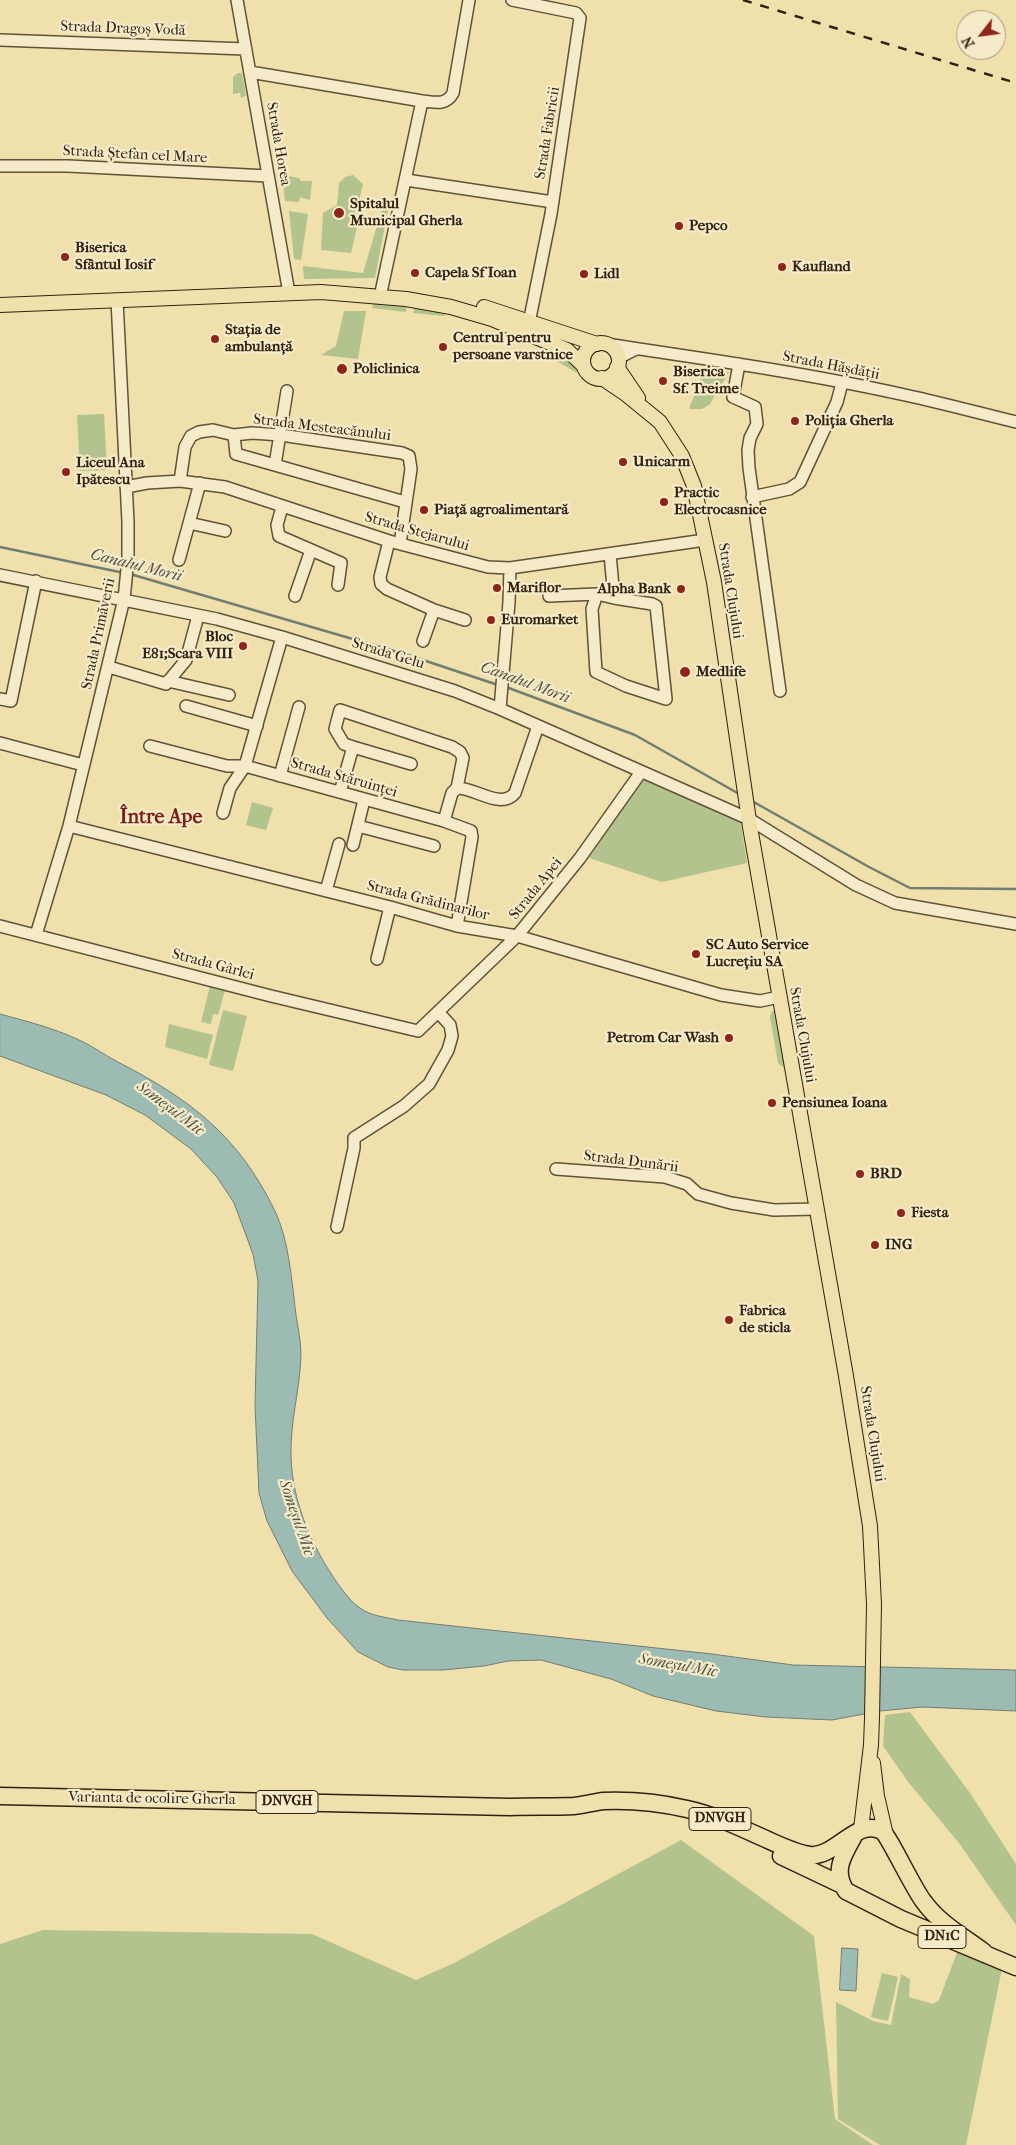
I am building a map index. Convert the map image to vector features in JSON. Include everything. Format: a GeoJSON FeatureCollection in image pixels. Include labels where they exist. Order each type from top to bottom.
{"type":"FeatureCollection","features":[{"type":"Feature","properties":{"kind":"highway","name":"Varianta de ocolire Gherla"},"geometry":{"type":"LineString","coordinates":[[0,1796],[510,1807],[574,1806],[604,1801],[654,1803],[687,1809],[717,1818],[776,1844],[800,1853],[812,1855],[825,1854],[858,1832]]}},
{"type":"Feature","properties":{"kind":"highway","name":"Varianta de ocolire Gherla"},"geometry":{"type":"LineString","coordinates":[[574,1806],[602,1810],[664,1814],[706,1824],[785,1857],[842,1885],[846,1891],[901,1919]]}},
{"type":"Feature","properties":{"kind":"highway"},"geometry":{"type":"LineString","coordinates":[[842,1885],[838,1871],[839,1864],[858,1832],[880,1830],[886,1835],[905,1873],[923,1902],[923,1908],[918,1916],[912,1919],[901,1919]]}},
{"type":"Feature","properties":{"kind":"highway","name":"DN1C"},"geometry":{"type":"LineString","coordinates":[[923,1902],[934,1916],[984,1952]]}},
{"type":"Feature","properties":{"kind":"highway","name":"DN1C"},"geometry":{"type":"LineString","coordinates":[[901,1919],[984,1952],[1016,1967]]}},
{"type":"Feature","properties":{"kind":"main road"},"geometry":{"type":"LineString","coordinates":[[0,305],[321,292],[338,288],[464,301],[507,320],[529,323],[601,344]]}},
{"type":"Feature","properties":{"kind":"main road","name":"Strada Clujului"},"geometry":{"type":"LineString","coordinates":[[507,320],[544,342],[567,350],[593,377],[602,378],[644,407],[660,422],[682,456],[694,486],[714,582],[748,813],[858,1445],[870,1526],[874,1604],[871,1745],[858,1832]]}},
{"type":"Feature","properties":{"kind":"main road"},"geometry":{"type":"LineString","coordinates":[[584,366],[586,352],[601,344]]}},
{"type":"Feature","properties":{"kind":"main road","name":"Strada Clujului"},"geometry":{"type":"LineString","coordinates":[[601,344],[614,349],[618,363],[644,407]]}},
{"type":"Feature","properties":{"kind":"main road"},"geometry":{"type":"LineString","coordinates":[[602,378],[611,375],[618,363]]}},
{"type":"Feature","properties":{"kind":"main road","name":"Strada Clujului"},"geometry":{"type":"LineString","coordinates":[[871,1745],[877,1796],[886,1835]]}},
{"type":"Feature","properties":{"kind":"street","name":"Strada Horea"},"geometry":{"type":"LineString","coordinates":[[237,0],[288,293]]}},
{"type":"Feature","properties":{"kind":"street"},"geometry":{"type":"LineString","coordinates":[[250,72],[422,101],[445,103],[453,93],[469,0]]}},
{"type":"Feature","properties":{"kind":"street","name":"Strada Fabricii"},"geometry":{"type":"LineString","coordinates":[[512,0],[576,13],[580,18],[553,202],[529,323]]}},
{"type":"Feature","properties":{"kind":"street","name":"Strada Dragoș Vodă"},"geometry":{"type":"LineString","coordinates":[[0,40],[246,49]]}},
{"type":"Feature","properties":{"kind":"street"},"geometry":{"type":"LineString","coordinates":[[381,292],[422,101]]}},
{"type":"Feature","properties":{"kind":"street","name":"Strada Ștefan cel Mare"},"geometry":{"type":"LineString","coordinates":[[0,166],[68,166],[268,176]]}},
{"type":"Feature","properties":{"kind":"street"},"geometry":{"type":"LineString","coordinates":[[406,180],[553,202]]}},
{"type":"Feature","properties":{"kind":"street","name":"Strada Primăverii"},"geometry":{"type":"LineString","coordinates":[[36,935],[69,826],[124,599],[128,559],[117,300]]}},
{"type":"Feature","properties":{"kind":"street"},"geometry":{"type":"LineString","coordinates":[[529,323],[544,342]]}},
{"type":"Feature","properties":{"kind":"street","name":"Strada Hășdății"},"geometry":{"type":"LineString","coordinates":[[601,344],[739,364],[842,383],[905,395],[1016,422]]}},
{"type":"Feature","properties":{"kind":"street"},"geometry":{"type":"LineString","coordinates":[[618,363],[638,349]]}},
{"type":"Feature","properties":{"kind":"street"},"geometry":{"type":"LineString","coordinates":[[739,364],[733,397],[755,407],[757,420],[750,438],[748,450],[752,497],[780,691]]}},
{"type":"Feature","properties":{"kind":"street"},"geometry":{"type":"LineString","coordinates":[[752,497],[789,489],[800,482],[837,402],[842,383]]}},
{"type":"Feature","properties":{"kind":"street"},"geometry":{"type":"LineString","coordinates":[[275,465],[287,392]]}},
{"type":"Feature","properties":{"kind":"street","name":"Strada Mesteacănului"},"geometry":{"type":"LineString","coordinates":[[180,481],[185,447],[191,436],[199,432],[213,430],[234,435],[252,433],[281,435],[402,453],[409,456],[412,469],[406,502],[395,542],[380,577],[381,584],[387,589],[434,610]]}},
{"type":"Feature","properties":{"kind":"street"},"geometry":{"type":"LineString","coordinates":[[234,435],[236,454],[406,502]]}},
{"type":"Feature","properties":{"kind":"street","name":"Strada Stejarului"},"geometry":{"type":"LineString","coordinates":[[126,487],[147,483],[180,481],[225,487],[395,542],[488,567],[510,568],[705,540]]}},
{"type":"Feature","properties":{"kind":"street"},"geometry":{"type":"LineString","coordinates":[[179,560],[200,483]]}},
{"type":"Feature","properties":{"kind":"street"},"geometry":{"type":"LineString","coordinates":[[282,506],[277,525],[279,536],[342,563],[338,585]]}},
{"type":"Feature","properties":{"kind":"street"},"geometry":{"type":"LineString","coordinates":[[189,522],[225,531]]}},
{"type":"Feature","properties":{"kind":"street"},"geometry":{"type":"LineString","coordinates":[[295,596],[311,550]]}},
{"type":"Feature","properties":{"kind":"street"},"geometry":{"type":"LineString","coordinates":[[610,554],[614,598]]}},
{"type":"Feature","properties":{"kind":"street"},"geometry":{"type":"LineString","coordinates":[[500,709],[510,568]]}},
{"type":"Feature","properties":{"kind":"street","name":"Strada Gelu"},"geometry":{"type":"LineString","coordinates":[[0,575],[217,619],[282,637],[455,691],[641,772],[748,813],[856,885],[894,903],[1016,924]]}},
{"type":"Feature","properties":{"kind":"street"},"geometry":{"type":"LineString","coordinates":[[5,700],[36,582]]}},
{"type":"Feature","properties":{"kind":"street"},"geometry":{"type":"LineString","coordinates":[[549,596],[597,594],[656,606],[666,699],[626,686],[596,672],[592,609],[597,594]]}},
{"type":"Feature","properties":{"kind":"street"},"geometry":{"type":"LineString","coordinates":[[423,641],[434,610],[465,620]]}},
{"type":"Feature","properties":{"kind":"street"},"geometry":{"type":"LineString","coordinates":[[168,682],[186,660],[198,616]]}},
{"type":"Feature","properties":{"kind":"street"},"geometry":{"type":"LineString","coordinates":[[223,813],[230,788],[245,766],[282,637]]}},
{"type":"Feature","properties":{"kind":"street"},"geometry":{"type":"LineString","coordinates":[[108,668],[166,684],[168,682],[229,695]]}},
{"type":"Feature","properties":{"kind":"street"},"geometry":{"type":"LineString","coordinates":[[186,706],[257,726]]}},
{"type":"Feature","properties":{"kind":"street"},"geometry":{"type":"LineString","coordinates":[[280,776],[299,707]]}},
{"type":"Feature","properties":{"kind":"street"},"geometry":{"type":"LineString","coordinates":[[411,764],[344,744],[335,729],[340,710],[452,747],[460,752],[463,758],[457,788],[452,793],[444,821]]}},
{"type":"Feature","properties":{"kind":"street"},"geometry":{"type":"LineString","coordinates":[[457,788],[464,788],[502,801],[510,799],[515,793],[538,726]]}},
{"type":"Feature","properties":{"kind":"street"},"geometry":{"type":"LineString","coordinates":[[0,743],[83,765]]}},
{"type":"Feature","properties":{"kind":"street","name":"Strada Stăruinței"},"geometry":{"type":"LineString","coordinates":[[150,746],[227,766],[245,766],[444,821],[471,831],[472,836],[458,926]]}},
{"type":"Feature","properties":{"kind":"street"},"geometry":{"type":"LineString","coordinates":[[340,792],[353,747]]}},
{"type":"Feature","properties":{"kind":"street","name":"Strada Apei"},"geometry":{"type":"LineString","coordinates":[[418,1030],[439,1013],[517,936],[580,858],[641,772]]}},
{"type":"Feature","properties":{"kind":"street"},"geometry":{"type":"LineString","coordinates":[[353,844],[364,800]]}},
{"type":"Feature","properties":{"kind":"street","name":"Strada Grădinarilor"},"geometry":{"type":"LineString","coordinates":[[69,826],[390,906],[458,926],[517,936],[721,995],[760,1001],[779,997]]}},
{"type":"Feature","properties":{"kind":"street"},"geometry":{"type":"LineString","coordinates":[[358,826],[434,846]]}},
{"type":"Feature","properties":{"kind":"street"},"geometry":{"type":"LineString","coordinates":[[326,891],[339,844]]}},
{"type":"Feature","properties":{"kind":"street"},"geometry":{"type":"LineString","coordinates":[[377,959],[390,906]]}},
{"type":"Feature","properties":{"kind":"street","name":"Strada Gârlei"},"geometry":{"type":"LineString","coordinates":[[5,928],[322,1008],[418,1030]]}},
{"type":"Feature","properties":{"kind":"street"},"geometry":{"type":"LineString","coordinates":[[337,1227],[354,1148],[354,1138],[404,1106],[429,1084],[448,1050],[452,1036],[450,1025],[439,1013]]}},
{"type":"Feature","properties":{"kind":"street","name":"Strada Dunării"},"geometry":{"type":"LineString","coordinates":[[556,1169],[665,1178],[687,1184],[698,1194],[731,1203],[774,1210],[817,1209]]}},
{"type":"Feature","properties":{"kind":"green space"},"geometry":{"type":"Polygon","coordinates":[[[238,73],[242,73],[246,96],[241,98],[240,93],[233,94],[233,77],[238,73]]]}},
{"type":"Feature","properties":{"kind":"green space"},"geometry":{"type":"Polygon","coordinates":[[[353,175],[363,184],[357,209],[359,218],[351,253],[321,250],[323,213],[337,205],[339,183],[345,177],[353,175]]]}},
{"type":"Feature","properties":{"kind":"green space"},"geometry":{"type":"Polygon","coordinates":[[[288,176],[299,178],[301,181],[312,181],[310,200],[300,197],[299,202],[285,201],[283,186],[288,176]]]}},
{"type":"Feature","properties":{"kind":"green space"},"geometry":{"type":"Polygon","coordinates":[[[382,209],[388,210],[375,278],[304,279],[303,266],[363,273],[382,209]]]}},
{"type":"Feature","properties":{"kind":"green space"},"geometry":{"type":"Polygon","coordinates":[[[289,211],[308,214],[301,260],[294,259],[289,211]]]}},
{"type":"Feature","properties":{"kind":"green space"},"geometry":{"type":"Polygon","coordinates":[[[406,301],[406,312],[372,308],[374,302],[406,301]]]}},
{"type":"Feature","properties":{"kind":"green space"},"geometry":{"type":"Polygon","coordinates":[[[416,303],[446,313],[444,316],[413,313],[416,303]]]}},
{"type":"Feature","properties":{"kind":"green space"},"geometry":{"type":"Polygon","coordinates":[[[344,311],[366,311],[358,359],[321,355],[336,346],[344,311]]]}},
{"type":"Feature","properties":{"kind":"green space"},"geometry":{"type":"Polygon","coordinates":[[[554,352],[574,360],[577,373],[551,358],[554,352]]]}},
{"type":"Feature","properties":{"kind":"green space"},"geometry":{"type":"Polygon","coordinates":[[[704,370],[729,372],[710,404],[702,409],[689,409],[704,370]]]}},
{"type":"Feature","properties":{"kind":"green space"},"geometry":{"type":"Polygon","coordinates":[[[104,414],[107,470],[80,471],[77,415],[104,414]]]}},
{"type":"Feature","properties":{"kind":"green space"},"geometry":{"type":"Polygon","coordinates":[[[644,777],[740,819],[747,863],[662,882],[589,858],[644,777]]]}},
{"type":"Feature","properties":{"kind":"green space"},"geometry":{"type":"Polygon","coordinates":[[[252,802],[273,808],[266,830],[246,825],[252,802]]]}},
{"type":"Feature","properties":{"kind":"green space"},"geometry":{"type":"Polygon","coordinates":[[[211,982],[226,987],[218,1015],[213,1014],[211,1024],[201,1022],[211,982]]]}},
{"type":"Feature","properties":{"kind":"green space"},"geometry":{"type":"Polygon","coordinates":[[[223,1010],[247,1016],[233,1071],[209,1065],[223,1010]]]}},
{"type":"Feature","properties":{"kind":"green space"},"geometry":{"type":"Polygon","coordinates":[[[772,1011],[776,1011],[787,1067],[784,1068],[778,1063],[770,1017],[772,1011]]]}},
{"type":"Feature","properties":{"kind":"green space"},"geometry":{"type":"Polygon","coordinates":[[[169,1024],[213,1035],[207,1059],[165,1047],[169,1024]]]}},
{"type":"Feature","properties":{"kind":"green space"},"geometry":{"type":"Polygon","coordinates":[[[910,1712],[970,1793],[1016,1864],[1016,1925],[959,1843],[909,1783],[883,1746],[885,1715],[910,1712]]]}},
{"type":"Feature","properties":{"kind":"green space"},"geometry":{"type":"Polygon","coordinates":[[[681,1840],[814,1936],[835,2119],[873,2145],[0,2145],[0,1944],[43,1930],[312,1934],[416,1980],[454,1963],[681,1840]]]}},
{"type":"Feature","properties":{"kind":"green space"},"geometry":{"type":"Polygon","coordinates":[[[958,1950],[1002,1969],[966,2145],[880,2145],[838,2119],[836,2002],[873,2021],[891,2025],[901,1974],[910,1979],[909,1997],[933,2004],[939,2000],[958,1950]]]}},
{"type":"Feature","properties":{"kind":"green space"},"geometry":{"type":"Polygon","coordinates":[[[882,1973],[898,1977],[888,2021],[871,2017],[882,1973]]]}},
{"type":"Feature","properties":{"kind":"water","name":"Someșul Mic"},"geometry":{"type":"Polygon","coordinates":[[[0,1014],[49,1028],[77,1039],[167,1090],[189,1105],[228,1140],[261,1184],[280,1222],[284,1235],[300,1340],[300,1368],[291,1443],[292,1473],[299,1507],[312,1539],[329,1570],[351,1600],[364,1611],[373,1615],[398,1620],[712,1654],[793,1665],[1016,1670],[1016,1711],[922,1707],[880,1711],[832,1720],[766,1717],[716,1711],[653,1696],[611,1679],[541,1660],[508,1661],[484,1666],[443,1670],[403,1670],[388,1667],[358,1652],[327,1618],[292,1571],[267,1521],[259,1493],[255,1406],[258,1281],[253,1254],[234,1203],[217,1177],[191,1149],[145,1115],[106,1095],[0,1056],[0,1014]]]}},
{"type":"Feature","properties":{"kind":"water"},"geometry":{"type":"Polygon","coordinates":[[[842,1948],[858,1949],[856,1991],[840,1990],[842,1948]]]}},
{"type":"Feature","properties":{"kind":"waterway","name":"Canalul Morii"},"geometry":{"type":"LineString","coordinates":[[0,547],[124,573]]}},
{"type":"Feature","properties":{"kind":"waterway","name":"Canalul Morii"},"geometry":{"type":"LineString","coordinates":[[130,574],[411,656],[498,685]]}},
{"type":"Feature","properties":{"kind":"waterway","name":"Canalul Morii"},"geometry":{"type":"LineString","coordinates":[[506,687],[635,735],[741,795]]}},
{"type":"Feature","properties":{"kind":"waterway","name":"Canalul Morii"},"geometry":{"type":"LineString","coordinates":[[752,801],[910,888],[1016,889]]}},
{"type":"Feature","properties":{"kind":"railway"},"geometry":{"type":"LineString","coordinates":[[743,0],[1016,83]]}},
{"type":"Feature","properties":{"kind":"place","name":"Spitalul Municipal Gherla"},"geometry":{"type":"Point","coordinates":[339,213]}},
{"type":"Feature","properties":{"kind":"place","name":"Pepco"},"geometry":{"type":"Point","coordinates":[679,226]}},
{"type":"Feature","properties":{"kind":"place","name":"Biserica Sfântul Iosif"},"geometry":{"type":"Point","coordinates":[65,257]}},
{"type":"Feature","properties":{"kind":"place","name":"Kaufland"},"geometry":{"type":"Point","coordinates":[782,267]}},
{"type":"Feature","properties":{"kind":"place","name":"Capela Sf Ioan"},"geometry":{"type":"Point","coordinates":[415,273]}},
{"type":"Feature","properties":{"kind":"place","name":"Lidl"},"geometry":{"type":"Point","coordinates":[584,274]}},
{"type":"Feature","properties":{"kind":"place","name":"Stația de ambulanță"},"geometry":{"type":"Point","coordinates":[215,339]}},
{"type":"Feature","properties":{"kind":"place","name":"Centrul pentru persoane varstnice"},"geometry":{"type":"Point","coordinates":[443,347]}},
{"type":"Feature","properties":{"kind":"place","name":"Policlinica"},"geometry":{"type":"Point","coordinates":[342,369]}},
{"type":"Feature","properties":{"kind":"place","name":"Biserica Sf. Treime"},"geometry":{"type":"Point","coordinates":[663,381]}},
{"type":"Feature","properties":{"kind":"place","name":"Poliția Gherla"},"geometry":{"type":"Point","coordinates":[795,421]}},
{"type":"Feature","properties":{"kind":"place","name":"Unicarm"},"geometry":{"type":"Point","coordinates":[623,462]}},
{"type":"Feature","properties":{"kind":"place","name":"Liceul Ana Ipătescu"},"geometry":{"type":"Point","coordinates":[66,472]}},
{"type":"Feature","properties":{"kind":"place","name":"Practic Electrocasnice"},"geometry":{"type":"Point","coordinates":[664,502]}},
{"type":"Feature","properties":{"kind":"place","name":"Piață agroalimentară"},"geometry":{"type":"Point","coordinates":[424,510]}},
{"type":"Feature","properties":{"kind":"place","name":"Mariflor"},"geometry":{"type":"Point","coordinates":[497,588]}},
{"type":"Feature","properties":{"kind":"place","name":"Alpha Bank"},"geometry":{"type":"Point","coordinates":[681,589]}},
{"type":"Feature","properties":{"kind":"place","name":"Euromarket"},"geometry":{"type":"Point","coordinates":[491,620]}},
{"type":"Feature","properties":{"kind":"place","name":"Bloc E81;Scara VIII"},"geometry":{"type":"Point","coordinates":[243,646]}},
{"type":"Feature","properties":{"kind":"place","name":"Medlife"},"geometry":{"type":"Point","coordinates":[685,672]}},
{"type":"Feature","properties":{"kind":"place","name":"SC Auto Service Lucrețiu SA"},"geometry":{"type":"Point","coordinates":[696,954]}},
{"type":"Feature","properties":{"kind":"place","name":"Petrom Car Wash"},"geometry":{"type":"Point","coordinates":[729,1038]}},
{"type":"Feature","properties":{"kind":"place","name":"Pensiunea Ioana"},"geometry":{"type":"Point","coordinates":[772,1103]}},
{"type":"Feature","properties":{"kind":"place","name":"BRD"},"geometry":{"type":"Point","coordinates":[860,1174]}},
{"type":"Feature","properties":{"kind":"place","name":"Fiesta"},"geometry":{"type":"Point","coordinates":[901,1213]}},
{"type":"Feature","properties":{"kind":"place","name":"ING"},"geometry":{"type":"Point","coordinates":[875,1245]}},
{"type":"Feature","properties":{"kind":"place","name":"Fabrica de sticla"},"geometry":{"type":"Point","coordinates":[729,1320]}},
{"type":"Feature","properties":{"kind":"district","name":"Între Ape"},"geometry":{"type":"Point","coordinates":[161,818]}}]}
